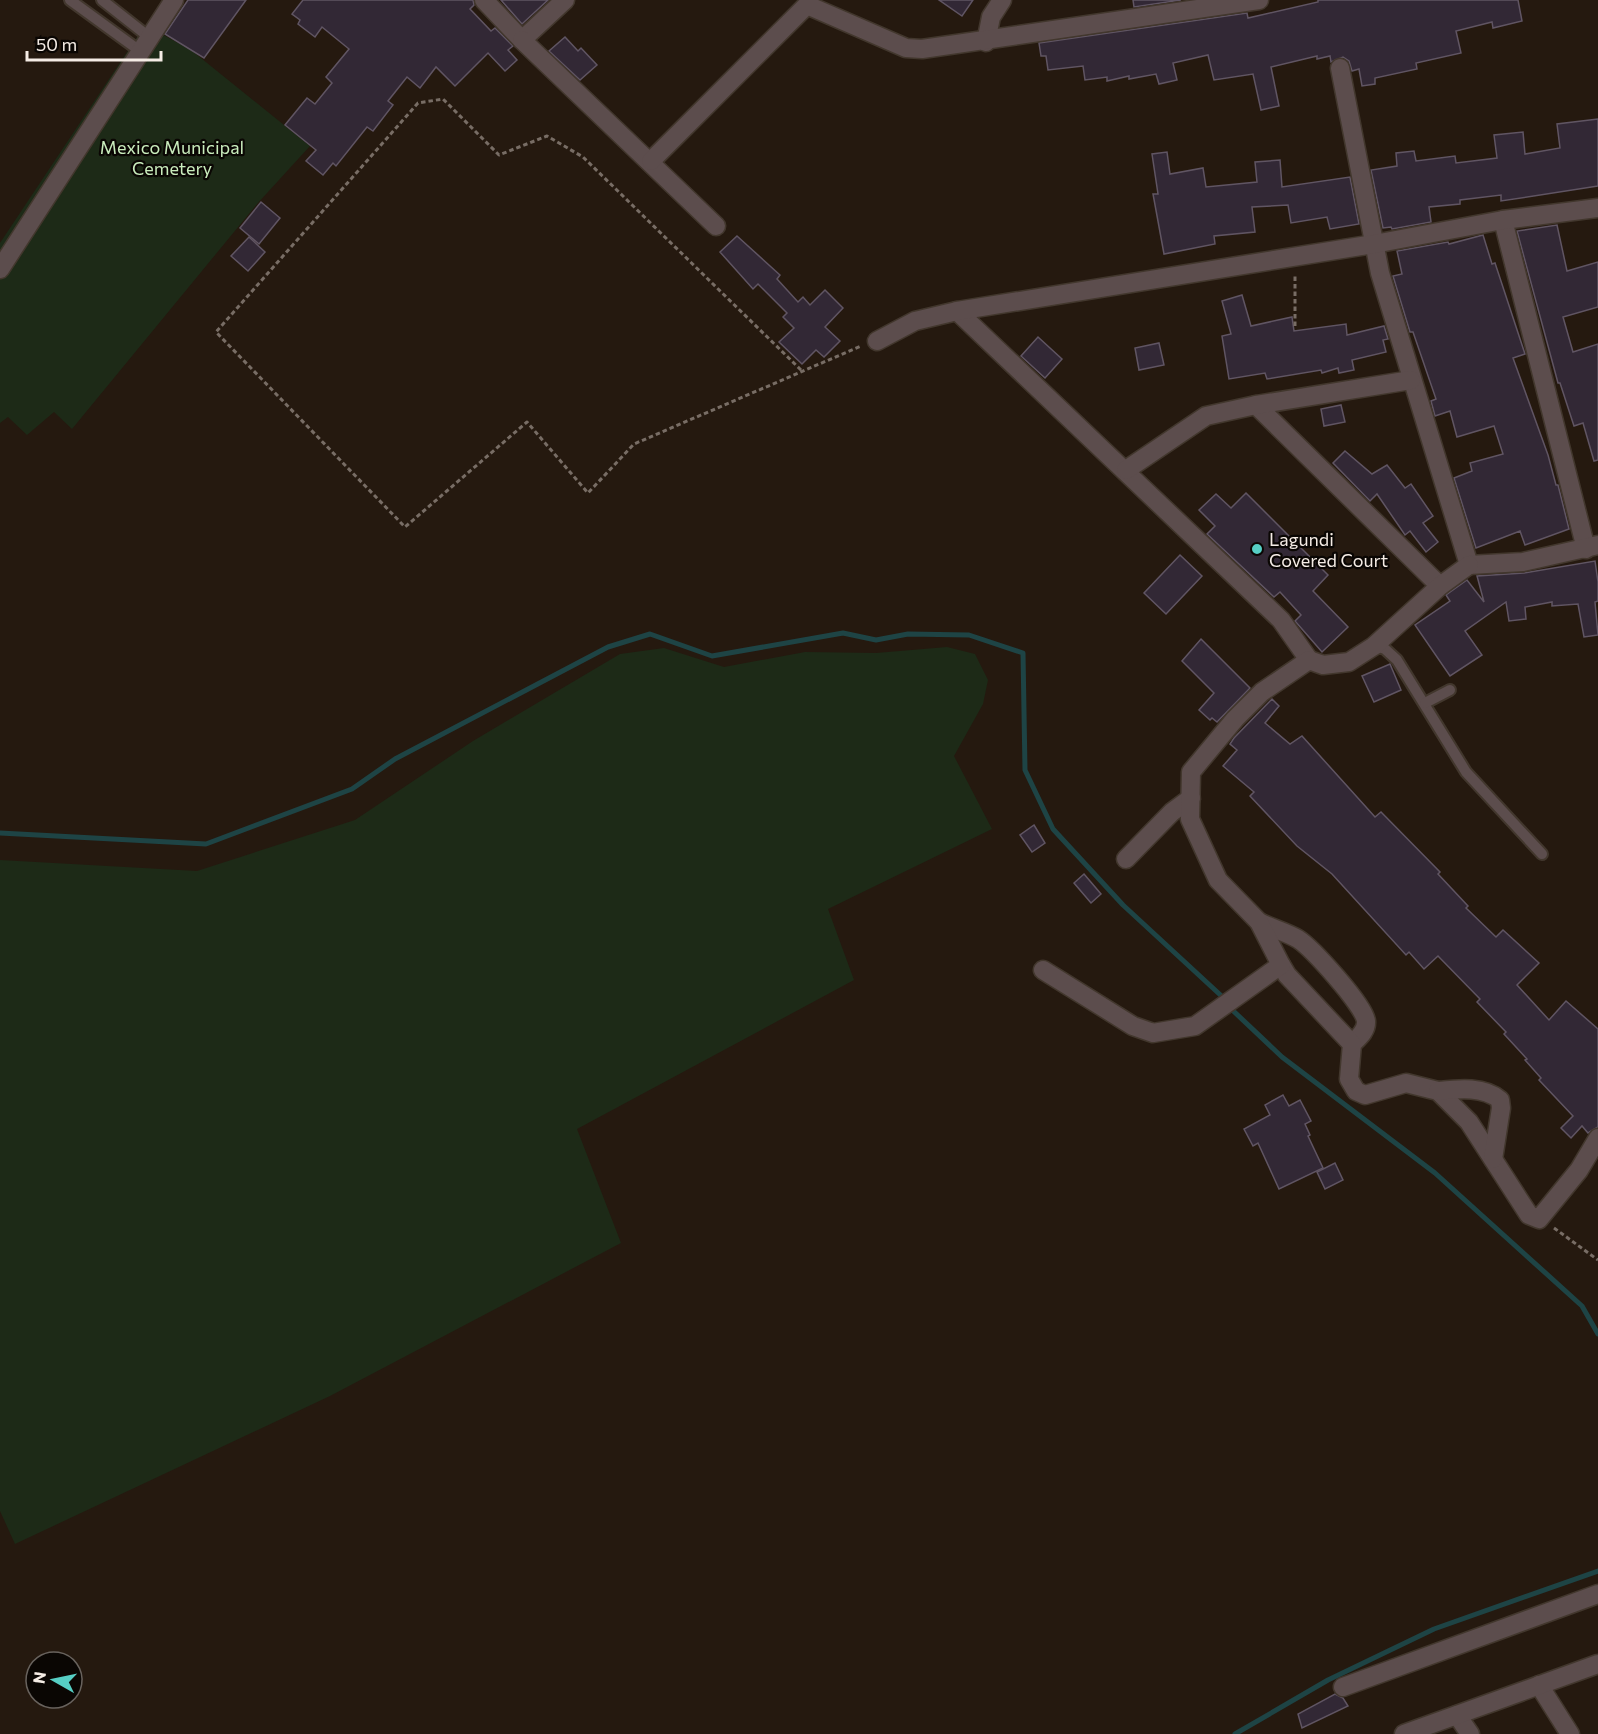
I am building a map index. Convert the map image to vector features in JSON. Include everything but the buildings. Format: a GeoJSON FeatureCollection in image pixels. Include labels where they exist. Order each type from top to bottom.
{"type":"FeatureCollection","features":[{"type":"Feature","properties":{"kind":"street"},"geometry":{"type":"LineString","coordinates":[[0,269],[174,0]]}},
{"type":"Feature","properties":{"kind":"street"},"geometry":{"type":"LineString","coordinates":[[484,0],[522,40],[651,161],[716,226]]}},
{"type":"Feature","properties":{"kind":"street"},"geometry":{"type":"LineString","coordinates":[[522,40],[565,0]]}},
{"type":"Feature","properties":{"kind":"street"},"geometry":{"type":"LineString","coordinates":[[986,42],[991,17],[1002,0]]}},
{"type":"Feature","properties":{"kind":"street"},"geometry":{"type":"LineString","coordinates":[[651,161],[808,2],[906,48],[922,49],[986,42],[1259,0]]}},
{"type":"Feature","properties":{"kind":"street"},"geometry":{"type":"LineString","coordinates":[[1340,68],[1374,244],[1411,380],[1469,565]]}},
{"type":"Feature","properties":{"kind":"street"},"geometry":{"type":"LineString","coordinates":[[877,341],[915,321],[957,311],[1374,244],[1503,220],[1598,208]]}},
{"type":"Feature","properties":{"kind":"street"},"geometry":{"type":"LineString","coordinates":[[957,311],[1281,620],[1309,660],[1323,665],[1348,662],[1374,646],[1440,586],[1469,565],[1523,562],[1592,547],[1503,220]]}},
{"type":"Feature","properties":{"kind":"street"},"geometry":{"type":"LineString","coordinates":[[1126,470],[1206,416],[1256,405],[1411,380]]}},
{"type":"Feature","properties":{"kind":"street"},"geometry":{"type":"LineString","coordinates":[[1256,405],[1440,586]]}},
{"type":"Feature","properties":{"kind":"street"},"geometry":{"type":"LineString","coordinates":[[1309,660],[1262,692],[1235,719],[1191,772],[1190,819],[1218,880],[1259,922],[1287,975],[1352,1044]]}},
{"type":"Feature","properties":{"kind":"street"},"geometry":{"type":"LineString","coordinates":[[1126,859],[1172,812],[1191,798]]}},
{"type":"Feature","properties":{"kind":"street"},"geometry":{"type":"LineString","coordinates":[[1259,922],[1299,940],[1343,984],[1362,1011],[1366,1022],[1363,1033],[1352,1044],[1349,1079],[1356,1091],[1365,1095],[1406,1083],[1438,1091],[1475,1090],[1489,1094],[1500,1101],[1502,1108],[1493,1159]]}},
{"type":"Feature","properties":{"kind":"street"},"geometry":{"type":"LineString","coordinates":[[1043,970],[1133,1026],[1153,1033],[1195,1026],[1281,965]]}},
{"type":"Feature","properties":{"kind":"street"},"geometry":{"type":"LineString","coordinates":[[1438,1091],[1469,1122],[1529,1215],[1539,1219],[1579,1170],[1598,1138]]}},
{"type":"Feature","properties":{"kind":"street"},"geometry":{"type":"LineString","coordinates":[[1343,1687],[1598,1594]]}},
{"type":"Feature","properties":{"kind":"street"},"geometry":{"type":"LineString","coordinates":[[1404,1734],[1598,1664]]}},
{"type":"Feature","properties":{"kind":"street"},"geometry":{"type":"LineString","coordinates":[[1539,1685],[1570,1734]]}},
{"type":"Feature","properties":{"kind":"street"},"geometry":{"type":"LineString","coordinates":[[1457,1715],[1470,1734]]}},
{"type":"Feature","properties":{"kind":"lane"},"geometry":{"type":"LineString","coordinates":[[70,0],[145,44]]}},
{"type":"Feature","properties":{"kind":"lane"},"geometry":{"type":"LineString","coordinates":[[102,0],[145,44]]}},
{"type":"Feature","properties":{"kind":"lane"},"geometry":{"type":"LineString","coordinates":[[1374,646],[1385,649],[1397,660],[1466,772],[1542,854]]}},
{"type":"Feature","properties":{"kind":"lane"},"geometry":{"type":"LineString","coordinates":[[1425,703],[1450,690]]}},
{"type":"Feature","properties":{"kind":"path"},"geometry":{"type":"LineString","coordinates":[[801,370],[583,157],[547,136],[499,155],[444,99],[418,103],[216,332],[405,527],[527,422],[588,493],[634,444],[845,351],[877,341]]}},
{"type":"Feature","properties":{"kind":"path"},"geometry":{"type":"LineString","coordinates":[[1295,326],[1296,255]]}},
{"type":"Feature","properties":{"kind":"path"},"geometry":{"type":"LineString","coordinates":[[1539,1219],[1598,1260]]}},
{"type":"Feature","properties":{"kind":"green space","name":"Mexico Municipal Cemetery"},"geometry":{"type":"Polygon","coordinates":[[[145,25],[191,50],[310,146],[257,204],[72,429],[54,412],[27,435],[8,417],[0,423],[0,243],[145,25]]]}},
{"type":"Feature","properties":{"kind":"green space"},"geometry":{"type":"Polygon","coordinates":[[[947,647],[975,654],[988,680],[983,704],[954,756],[992,829],[828,909],[854,980],[577,1129],[621,1243],[330,1396],[15,1544],[0,1511],[0,860],[197,871],[355,820],[473,741],[620,654],[664,648],[724,667],[805,652],[876,653],[947,647]]]}},
{"type":"Feature","properties":{"kind":"waterway"},"geometry":{"type":"LineString","coordinates":[[0,833],[206,844],[352,789],[395,759],[608,647],[650,634],[712,656],[843,633],[876,640],[908,634],[969,635],[1023,653],[1025,770],[1053,829],[1123,905],[1228,1002],[1227,1005],[1282,1057],[1435,1173],[1582,1306],[1598,1334]]}},
{"type":"Feature","properties":{"kind":"waterway"},"geometry":{"type":"LineString","coordinates":[[1235,1734],[1328,1680],[1434,1629],[1598,1571]]}},
{"type":"Feature","properties":{"kind":"place","name":"Lagundi Covered Court"},"geometry":{"type":"Point","coordinates":[1257,549]}}]}
